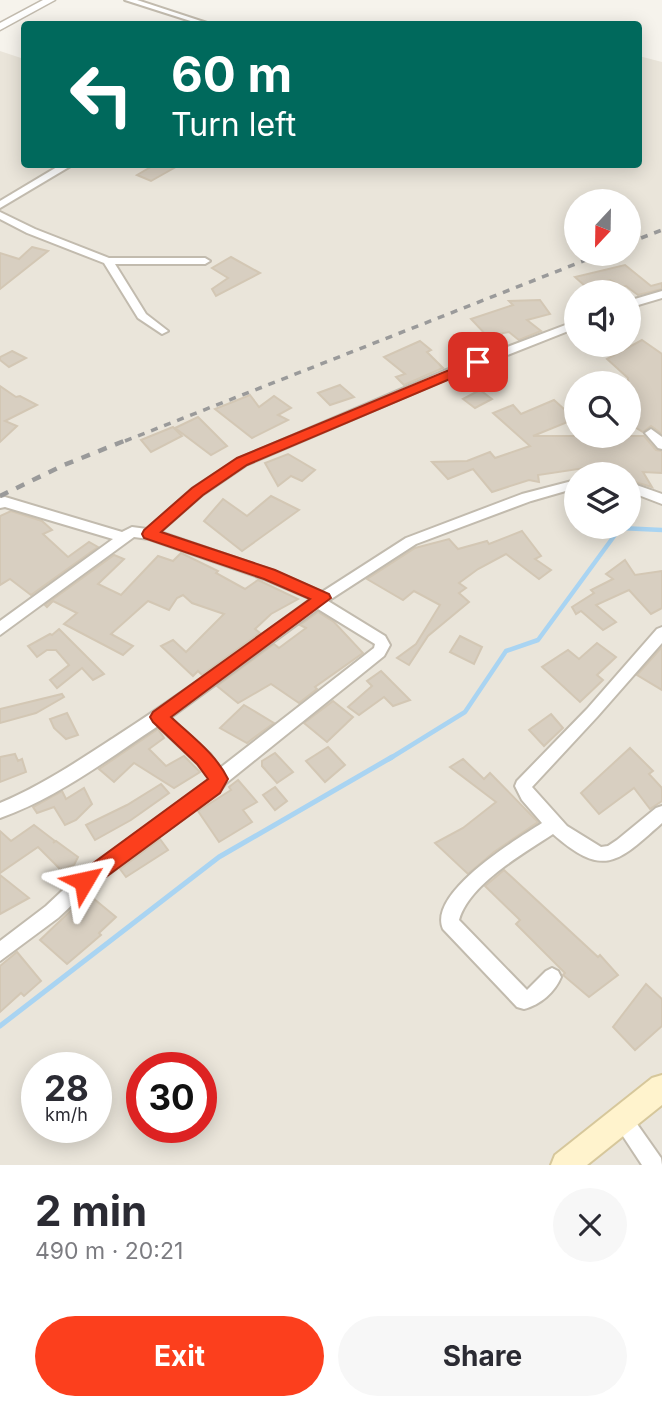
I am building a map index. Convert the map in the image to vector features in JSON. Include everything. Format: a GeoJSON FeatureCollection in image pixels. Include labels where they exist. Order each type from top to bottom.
{"type":"FeatureCollection","features":[{"type":"Feature","properties":{"kind":"main road"},"geometry":{"type":"LineString","coordinates":[[565,1165],[662,1088]]}},
{"type":"Feature","properties":{"kind":"street"},"geometry":{"type":"LineString","coordinates":[[0,27],[50,0]]}},
{"type":"Feature","properties":{"kind":"street"},"geometry":{"type":"LineString","coordinates":[[129,0],[196,21]]}},
{"type":"Feature","properties":{"kind":"street"},"geometry":{"type":"LineString","coordinates":[[0,205],[63,168]]}},
{"type":"Feature","properties":{"kind":"street"},"geometry":{"type":"LineString","coordinates":[[0,215],[31,231],[108,261],[205,261]]}},
{"type":"Feature","properties":{"kind":"street"},"geometry":{"type":"LineString","coordinates":[[108,261],[142,316],[162,331]]}},
{"type":"Feature","properties":{"kind":"street"},"geometry":{"type":"LineString","coordinates":[[641,300],[662,293]]}},
{"type":"Feature","properties":{"kind":"street"},"geometry":{"type":"LineString","coordinates":[[150,534],[197,492],[242,462],[450,373],[564,329]]}},
{"type":"Feature","properties":{"kind":"street"},"geometry":{"type":"LineString","coordinates":[[651,433],[662,445]]}},
{"type":"Feature","properties":{"kind":"street"},"geometry":{"type":"LineString","coordinates":[[0,811],[28,799],[89,763],[159,717],[321,600],[411,541],[527,497],[564,487]]}},
{"type":"Feature","properties":{"kind":"street"},"geometry":{"type":"LineString","coordinates":[[641,491],[662,499]]}},
{"type":"Feature","properties":{"kind":"street"},"geometry":{"type":"LineString","coordinates":[[0,503],[5,502],[122,537]]}},
{"type":"Feature","properties":{"kind":"street"},"geometry":{"type":"LineString","coordinates":[[0,629],[132,531],[150,534],[269,575],[321,600],[380,640],[383,645],[379,652],[219,779],[204,794],[84,881],[52,912],[0,952]]}},
{"type":"Feature","properties":{"kind":"street"},"geometry":{"type":"LineString","coordinates":[[662,633],[593,713],[523,786],[526,794],[554,824],[596,855],[608,855],[662,813]]}},
{"type":"Feature","properties":{"kind":"street"},"geometry":{"type":"LineString","coordinates":[[159,717],[204,759],[219,779]]}},
{"type":"Feature","properties":{"kind":"street"},"geometry":{"type":"LineString","coordinates":[[552,977],[532,998],[524,1000],[449,923],[450,912],[485,872],[554,824]]}},
{"type":"Feature","properties":{"kind":"street"},"geometry":{"type":"LineString","coordinates":[[623,1121],[654,1165]]}},
{"type":"Feature","properties":{"kind":"shaded area"},"geometry":{"type":"Polygon","coordinates":[[[0,51],[21,58],[21,168],[642,168],[642,57],[662,62],[662,1165],[0,1165],[0,51]]]}},
{"type":"Feature","properties":{"kind":"building"},"geometry":{"type":"Polygon","coordinates":[[[149,168],[174,168],[151,181],[137,175],[149,168]]]}},
{"type":"Feature","properties":{"kind":"building"},"geometry":{"type":"Polygon","coordinates":[[[32,247],[48,251],[0,289],[0,253],[19,259],[32,247]]]}},
{"type":"Feature","properties":{"kind":"building"},"geometry":{"type":"Polygon","coordinates":[[[231,257],[260,273],[216,296],[212,289],[228,278],[212,268],[231,257]]]}},
{"type":"Feature","properties":{"kind":"building"},"geometry":{"type":"Polygon","coordinates":[[[626,266],[651,286],[662,283],[662,289],[641,294],[641,280],[578,280],[575,277],[626,266]]]}},
{"type":"Feature","properties":{"kind":"building"},"geometry":{"type":"Polygon","coordinates":[[[540,300],[550,314],[527,320],[541,331],[519,340],[509,332],[487,336],[471,319],[513,305],[509,301],[540,300]]]}},
{"type":"Feature","properties":{"kind":"building"},"geometry":{"type":"Polygon","coordinates":[[[420,341],[431,350],[427,352],[443,368],[404,385],[396,377],[405,374],[384,357],[420,341]]]}},
{"type":"Feature","properties":{"kind":"building"},"geometry":{"type":"Polygon","coordinates":[[[641,341],[662,354],[662,434],[651,426],[641,431],[641,371],[620,371],[607,359],[641,357],[641,341]]]}},
{"type":"Feature","properties":{"kind":"building"},"geometry":{"type":"Polygon","coordinates":[[[12,351],[26,358],[9,367],[0,357],[12,351]]]}},
{"type":"Feature","properties":{"kind":"building"},"geometry":{"type":"Polygon","coordinates":[[[340,385],[354,397],[330,405],[318,393],[340,385]]]}},
{"type":"Feature","properties":{"kind":"building"},"geometry":{"type":"Polygon","coordinates":[[[0,386],[16,397],[20,396],[37,405],[5,421],[17,426],[0,442],[0,386]]]}},
{"type":"Feature","properties":{"kind":"building"},"geometry":{"type":"Polygon","coordinates":[[[480,390],[492,399],[475,408],[463,399],[480,390]]]}},
{"type":"Feature","properties":{"kind":"building"},"geometry":{"type":"Polygon","coordinates":[[[250,395],[259,407],[274,396],[291,408],[278,415],[288,420],[252,438],[215,409],[250,395]]]}},
{"type":"Feature","properties":{"kind":"building"},"geometry":{"type":"Polygon","coordinates":[[[554,400],[564,409],[564,423],[533,436],[564,436],[564,448],[641,448],[641,436],[644,436],[656,450],[662,451],[662,473],[643,472],[652,487],[641,484],[641,462],[564,462],[564,471],[538,475],[539,482],[529,480],[492,492],[473,469],[448,479],[432,462],[467,461],[490,452],[495,458],[530,446],[493,413],[513,405],[521,414],[554,400]]]}},
{"type":"Feature","properties":{"kind":"building"},"geometry":{"type":"Polygon","coordinates":[[[198,417],[227,446],[211,455],[175,428],[198,417]]]}},
{"type":"Feature","properties":{"kind":"building"},"geometry":{"type":"Polygon","coordinates":[[[173,427],[182,436],[151,452],[141,440],[173,427]]]}},
{"type":"Feature","properties":{"kind":"building"},"geometry":{"type":"Polygon","coordinates":[[[288,454],[315,470],[302,481],[291,476],[278,486],[265,463],[288,454]]]}},
{"type":"Feature","properties":{"kind":"building"},"geometry":{"type":"Polygon","coordinates":[[[271,496],[299,510],[242,551],[204,521],[223,499],[247,516],[271,496]]]}},
{"type":"Feature","properties":{"kind":"building"},"geometry":{"type":"Polygon","coordinates":[[[11,511],[42,521],[52,530],[43,534],[68,557],[89,542],[98,547],[31,595],[10,579],[0,585],[0,516],[11,511]]]}},
{"type":"Feature","properties":{"kind":"building"},"geometry":{"type":"Polygon","coordinates":[[[522,531],[541,556],[535,559],[551,570],[539,579],[506,554],[478,569],[459,583],[466,588],[459,593],[469,602],[428,636],[409,665],[397,658],[416,644],[440,605],[414,591],[403,600],[367,579],[415,548],[449,539],[458,549],[487,541],[489,544],[522,531]]]}},
{"type":"Feature","properties":{"kind":"building"},"geometry":{"type":"Polygon","coordinates":[[[181,553],[218,571],[216,573],[245,589],[258,580],[298,599],[271,614],[255,629],[260,633],[202,675],[198,671],[193,676],[161,646],[173,640],[186,652],[224,614],[192,603],[183,595],[177,598],[169,610],[148,601],[111,634],[133,646],[123,655],[64,624],[77,613],[53,601],[47,607],[45,605],[114,555],[124,559],[98,584],[121,595],[158,556],[173,561],[181,553]]]}},
{"type":"Feature","properties":{"kind":"building"},"geometry":{"type":"Polygon","coordinates":[[[625,560],[635,575],[662,571],[662,608],[651,614],[629,590],[596,605],[616,622],[603,630],[581,611],[576,614],[572,607],[594,593],[591,590],[613,579],[606,574],[625,560]]]}},
{"type":"Feature","properties":{"kind":"building"},"geometry":{"type":"Polygon","coordinates":[[[318,612],[334,622],[363,653],[315,687],[317,689],[299,703],[271,684],[238,703],[217,686],[274,644],[279,648],[306,628],[300,625],[318,612]]]}},
{"type":"Feature","properties":{"kind":"building"},"geometry":{"type":"Polygon","coordinates":[[[59,629],[104,674],[93,680],[82,668],[57,688],[50,680],[69,665],[56,650],[47,650],[37,657],[28,646],[59,629]]]}},
{"type":"Feature","properties":{"kind":"building"},"geometry":{"type":"Polygon","coordinates":[[[460,636],[482,647],[474,664],[450,652],[460,636]]]}},
{"type":"Feature","properties":{"kind":"building"},"geometry":{"type":"Polygon","coordinates":[[[597,643],[616,657],[597,675],[603,680],[580,702],[542,667],[568,650],[579,659],[597,643]]]}},
{"type":"Feature","properties":{"kind":"building"},"geometry":{"type":"Polygon","coordinates":[[[662,647],[662,690],[637,675],[662,647]]]}},
{"type":"Feature","properties":{"kind":"building"},"geometry":{"type":"Polygon","coordinates":[[[381,671],[410,700],[393,706],[384,697],[359,715],[348,707],[372,686],[367,681],[381,671]]]}},
{"type":"Feature","properties":{"kind":"building"},"geometry":{"type":"Polygon","coordinates":[[[62,694],[64,697],[36,713],[0,723],[0,709],[62,694]]]}},
{"type":"Feature","properties":{"kind":"building"},"geometry":{"type":"Polygon","coordinates":[[[333,701],[353,717],[327,742],[304,723],[333,701]]]}},
{"type":"Feature","properties":{"kind":"building"},"geometry":{"type":"Polygon","coordinates":[[[244,705],[274,723],[247,743],[220,728],[244,705]]]}},
{"type":"Feature","properties":{"kind":"building"},"geometry":{"type":"Polygon","coordinates":[[[67,713],[78,735],[66,739],[54,728],[50,719],[67,713]]]}},
{"type":"Feature","properties":{"kind":"building"},"geometry":{"type":"Polygon","coordinates":[[[551,714],[563,728],[544,746],[529,730],[551,714]]]}},
{"type":"Feature","properties":{"kind":"building"},"geometry":{"type":"Polygon","coordinates":[[[158,729],[164,738],[149,749],[166,766],[184,756],[200,772],[174,788],[134,763],[114,782],[99,769],[158,729]]]}},
{"type":"Feature","properties":{"kind":"building"},"geometry":{"type":"Polygon","coordinates":[[[328,747],[345,765],[325,782],[306,761],[328,747]]]}},
{"type":"Feature","properties":{"kind":"building"},"geometry":{"type":"Polygon","coordinates":[[[630,748],[653,771],[649,774],[662,788],[662,801],[650,809],[634,788],[599,814],[581,793],[630,748]]]}},
{"type":"Feature","properties":{"kind":"building"},"geometry":{"type":"Polygon","coordinates":[[[275,753],[293,772],[277,783],[262,766],[262,761],[275,753]]]}},
{"type":"Feature","properties":{"kind":"building"},"geometry":{"type":"Polygon","coordinates":[[[15,754],[18,761],[22,759],[26,772],[0,782],[0,757],[15,754]]]}},
{"type":"Feature","properties":{"kind":"building"},"geometry":{"type":"Polygon","coordinates":[[[463,759],[484,779],[490,773],[538,822],[494,852],[468,874],[435,843],[463,828],[496,802],[450,767],[463,759]]]}},
{"type":"Feature","properties":{"kind":"building"},"geometry":{"type":"Polygon","coordinates":[[[238,780],[257,802],[243,810],[252,822],[219,842],[198,811],[231,790],[229,787],[238,780]]]}},
{"type":"Feature","properties":{"kind":"building"},"geometry":{"type":"Polygon","coordinates":[[[161,784],[169,793],[131,820],[95,840],[86,825],[127,805],[161,784]]]}},
{"type":"Feature","properties":{"kind":"building"},"geometry":{"type":"Polygon","coordinates":[[[275,787],[287,801],[275,810],[263,795],[275,787]]]}},
{"type":"Feature","properties":{"kind":"building"},"geometry":{"type":"Polygon","coordinates":[[[84,788],[92,804],[76,820],[65,825],[54,807],[37,813],[33,807],[62,791],[66,799],[84,788]]]}},
{"type":"Feature","properties":{"kind":"building"},"geometry":{"type":"Polygon","coordinates":[[[34,825],[55,841],[53,843],[56,841],[78,857],[74,865],[68,867],[70,869],[65,874],[38,847],[0,873],[0,831],[11,841],[34,825]]]}},
{"type":"Feature","properties":{"kind":"building"},"geometry":{"type":"Polygon","coordinates":[[[160,839],[168,850],[126,877],[120,869],[160,839]]]}},
{"type":"Feature","properties":{"kind":"building"},"geometry":{"type":"Polygon","coordinates":[[[504,870],[598,957],[600,955],[618,975],[589,997],[563,975],[565,973],[516,924],[520,920],[485,886],[504,870]]]}},
{"type":"Feature","properties":{"kind":"building"},"geometry":{"type":"Polygon","coordinates":[[[0,875],[29,898],[0,914],[0,875]]]}},
{"type":"Feature","properties":{"kind":"building"},"geometry":{"type":"Polygon","coordinates":[[[88,894],[116,917],[99,933],[101,935],[67,964],[40,940],[88,894]]]}},
{"type":"Feature","properties":{"kind":"building"},"geometry":{"type":"Polygon","coordinates":[[[17,952],[41,981],[24,996],[21,993],[0,1012],[0,966],[17,952]]]}},
{"type":"Feature","properties":{"kind":"building"},"geometry":{"type":"Polygon","coordinates":[[[646,984],[662,999],[662,1026],[635,1050],[613,1027],[646,984]]]}},
{"type":"Feature","properties":{"kind":"waterway"},"geometry":{"type":"LineString","coordinates":[[389,759],[465,712],[506,651],[538,640],[620,528],[662,530]]}},
{"type":"Feature","properties":{"kind":"waterway"},"geometry":{"type":"LineString","coordinates":[[0,1026],[219,857],[392,757]]}},
{"type":"Feature","properties":{"kind":"railway"},"geometry":{"type":"LineString","coordinates":[[641,238],[662,230]]}},
{"type":"Feature","properties":{"kind":"railway"},"geometry":{"type":"LineString","coordinates":[[125,441],[570,266]]}},
{"type":"Feature","properties":{"kind":"railway"},"geometry":{"type":"LineString","coordinates":[[0,496],[64,465],[129,439]]}},
{"type":"Feature","properties":{"kind":"route"},"geometry":{"type":"LineString","coordinates":[[84,881],[174,817],[213,787],[219,779],[204,759],[159,717],[323,598],[269,575],[150,534],[197,492],[242,462],[478,362]]}}]}
